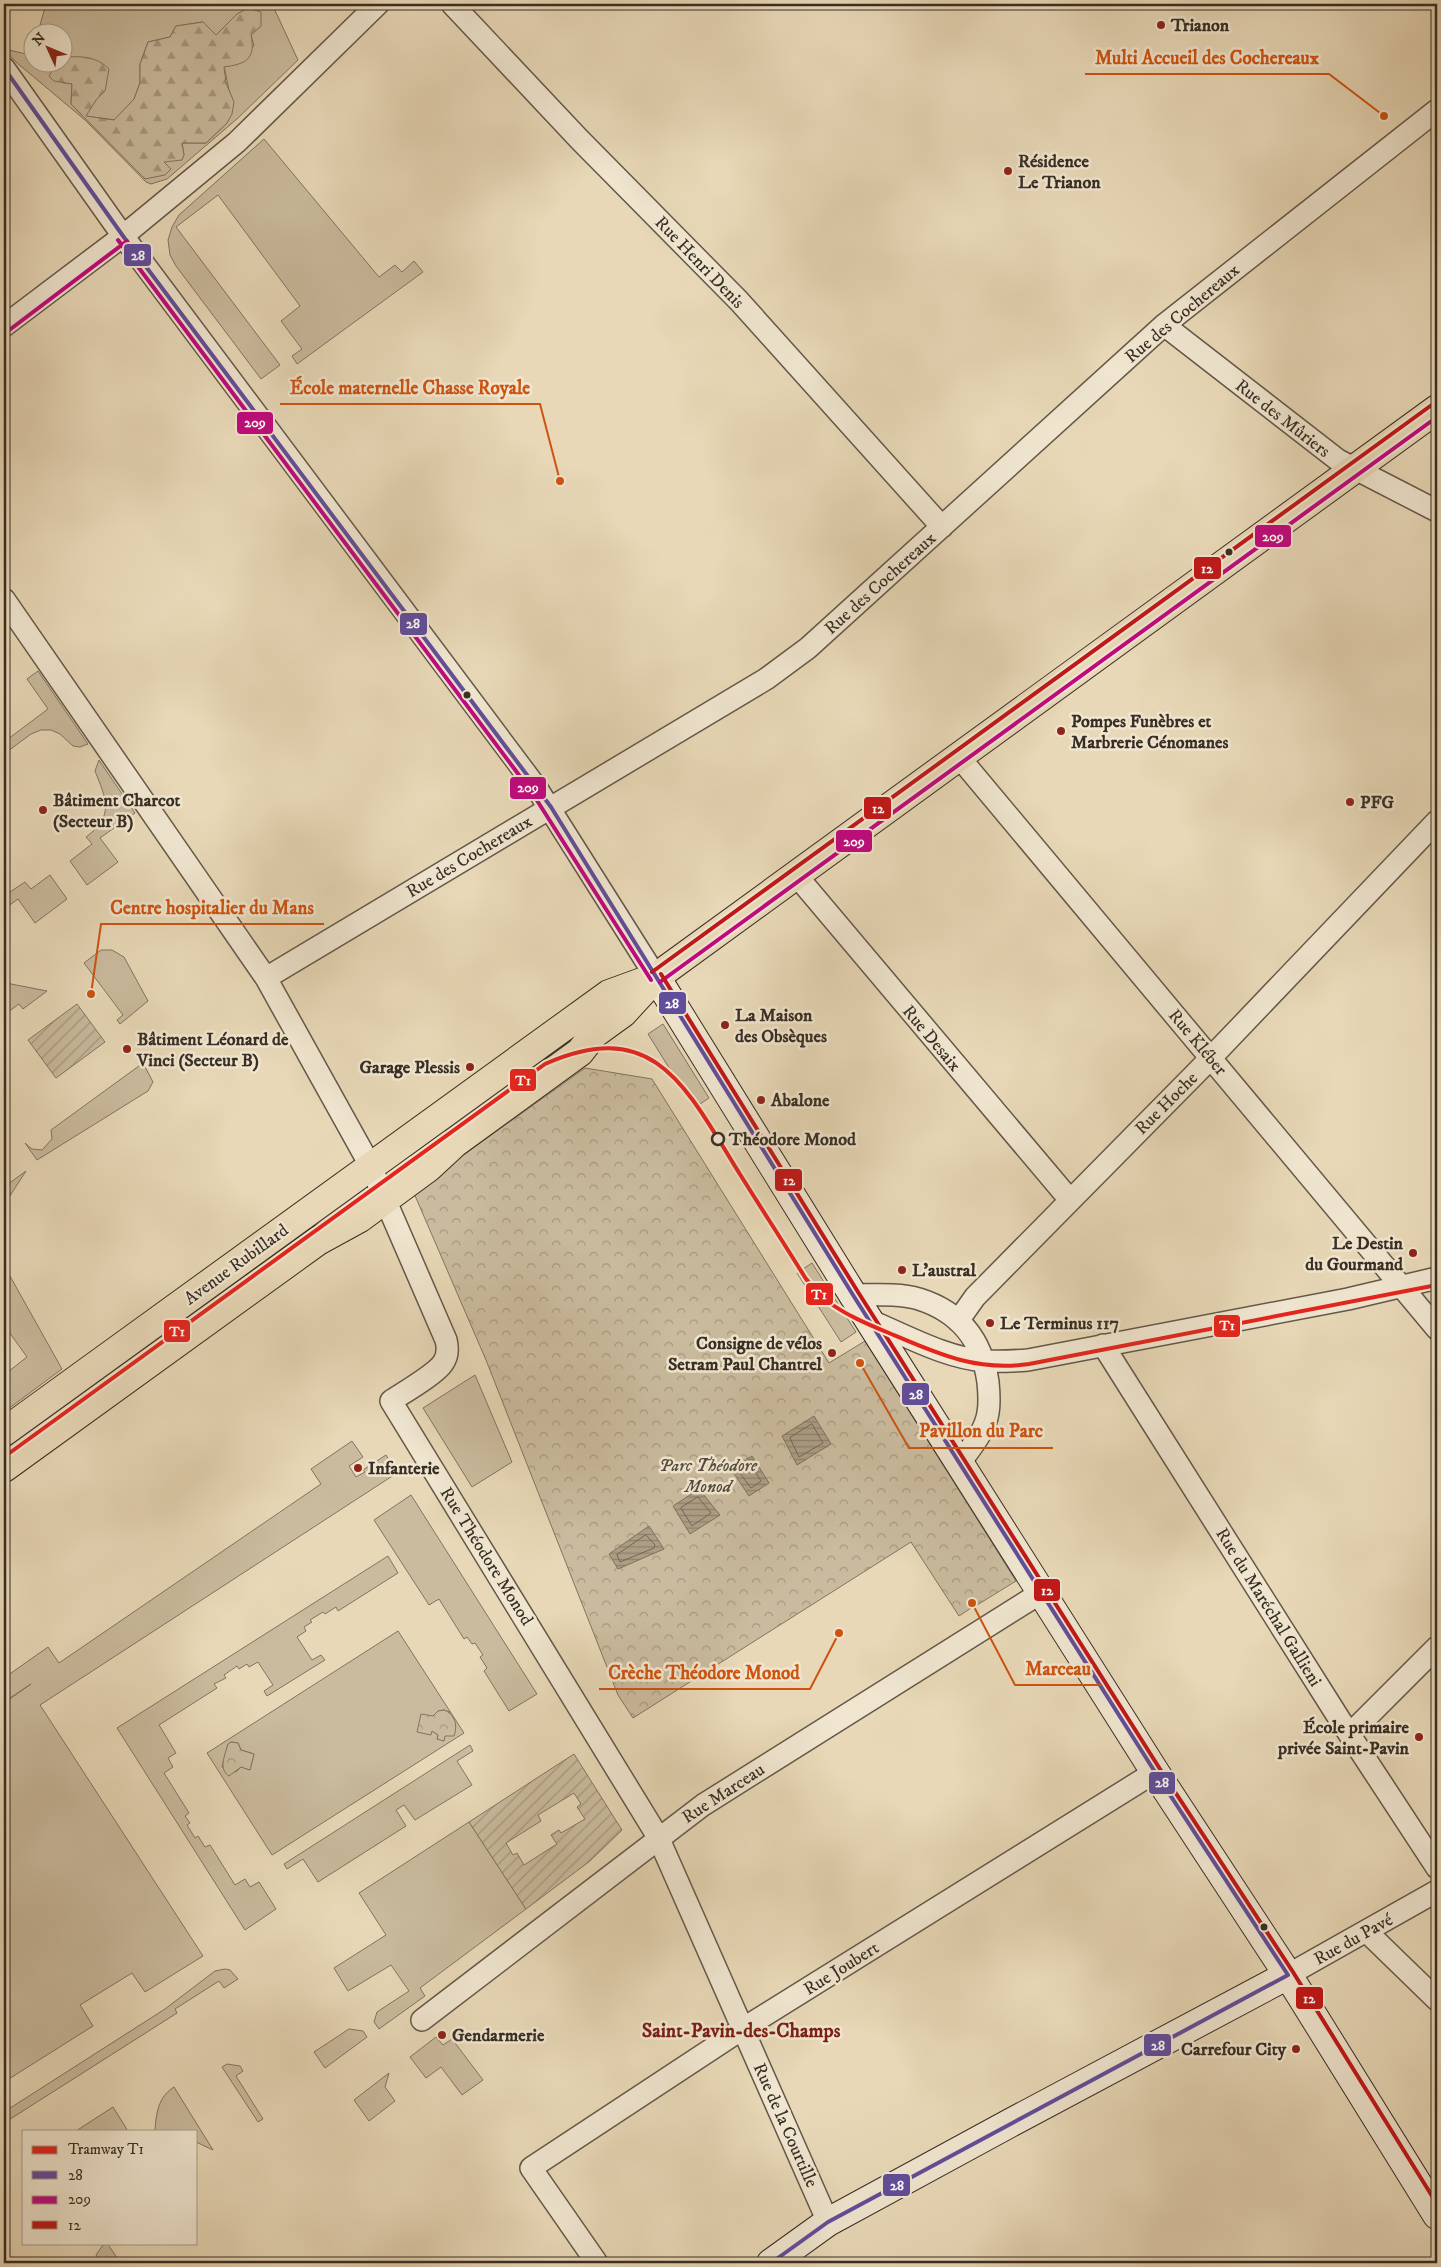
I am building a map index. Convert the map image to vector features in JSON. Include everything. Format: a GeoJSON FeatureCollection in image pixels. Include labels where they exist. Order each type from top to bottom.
{"type":"FeatureCollection","features":[{"type":"Feature","properties":{"kind":"main road","name":"Avenue Rubillard"},"geometry":{"type":"LineString","coordinates":[[4,1468],[318,1241],[350,1225],[387,1202],[455,1143],[580,1052],[594,1034],[623,1013],[656,977],[1437,409]]}},
{"type":"Feature","properties":{"kind":"main road","name":"Avenue Rubillard"},"geometry":{"type":"LineString","coordinates":[[4,1432],[609,994],[656,977]]}},
{"type":"Feature","properties":{"kind":"street"},"geometry":{"type":"LineString","coordinates":[[4,326],[123,236],[237,142],[378,4]]}},
{"type":"Feature","properties":{"kind":"street","name":"Rue Henri Denis"},"geometry":{"type":"LineString","coordinates":[[452,4],[580,140],[739,301],[942,526]]}},
{"type":"Feature","properties":{"kind":"street"},"geometry":{"type":"LineString","coordinates":[[4,68],[123,236],[551,807],[854,1295],[1155,1772],[1288,1975],[1437,2215]]}},
{"type":"Feature","properties":{"kind":"street","name":"Rue des Cochereaux"},"geometry":{"type":"LineString","coordinates":[[266,978],[766,680],[808,648],[1164,325],[1437,110]]}},
{"type":"Feature","properties":{"kind":"street","name":"Rue des Mûriers"},"geometry":{"type":"LineString","coordinates":[[1164,325],[1338,460],[1437,511]]}},
{"type":"Feature","properties":{"kind":"street"},"geometry":{"type":"LineString","coordinates":[[4,599],[266,978],[371,1167],[387,1202]]}},
{"type":"Feature","properties":{"kind":"street","name":"Rue Kléber"},"geometry":{"type":"LineString","coordinates":[[959,757],[1437,1329]]}},
{"type":"Feature","properties":{"kind":"street","name":"Rue Hoche"},"geometry":{"type":"LineString","coordinates":[[958,1321],[975,1296],[1211,1058],[1437,821]]}},
{"type":"Feature","properties":{"kind":"street","name":"Rue Desaix"},"geometry":{"type":"LineString","coordinates":[[796,875],[1070,1200]]}},
{"type":"Feature","properties":{"kind":"street","name":"Rue Théodore Monod"},"geometry":{"type":"LineString","coordinates":[[387,1202],[446,1340],[448,1350],[447,1357],[440,1367],[391,1401],[658,1836]]}},
{"type":"Feature","properties":{"kind":"street"},"geometry":{"type":"LineString","coordinates":[[871,1321],[927,1345],[959,1356],[984,1361],[1028,1360],[1348,1299],[1437,1278]]}},
{"type":"Feature","properties":{"kind":"street"},"geometry":{"type":"LineString","coordinates":[[854,1295],[885,1294],[916,1299],[945,1311],[958,1321],[974,1339],[984,1361],[990,1400],[983,1428],[960,1463]]}},
{"type":"Feature","properties":{"kind":"street","name":"Rue du Maréchal Gallieni"},"geometry":{"type":"LineString","coordinates":[[1103,1345],[1437,1868]]}},
{"type":"Feature","properties":{"kind":"street","name":"Rue Marceau"},"geometry":{"type":"LineString","coordinates":[[422,2020],[658,1836],[703,1804],[1042,1592]]}},
{"type":"Feature","properties":{"kind":"street"},"geometry":{"type":"LineString","coordinates":[[1350,1734],[1437,1647]]}},
{"type":"Feature","properties":{"kind":"street","name":"Rue Joubert"},"geometry":{"type":"LineString","coordinates":[[597,2263],[531,2168],[743,2029],[1155,1772]]}},
{"type":"Feature","properties":{"kind":"street","name":"Rue de la Courtille"},"geometry":{"type":"LineString","coordinates":[[658,1836],[828,2222]]}},
{"type":"Feature","properties":{"kind":"street","name":"Rue du Pavé"},"geometry":{"type":"LineString","coordinates":[[771,2263],[828,2222],[1288,1975],[1437,1891]]}},
{"type":"Feature","properties":{"kind":"street"},"geometry":{"type":"LineString","coordinates":[[1366,1931],[1437,2000]]}},
{"type":"Feature","properties":{"kind":"green space"},"geometry":{"type":"Polygon","coordinates":[[[46,4],[272,4],[298,60],[238,118],[167,179],[151,184],[146,182],[85,120],[28,72],[58,72],[63,83],[72,83],[71,104],[80,114],[114,137],[163,162],[184,155],[182,143],[206,143],[227,123],[229,90],[224,66],[229,66],[254,46],[251,35],[237,14],[216,35],[203,22],[176,26],[170,37],[148,42],[140,64],[140,83],[134,99],[115,120],[85,116],[105,91],[72,61],[72,22],[41,22],[46,4]]]}},
{"type":"Feature","properties":{"kind":"green space"},"geometry":{"type":"Polygon","coordinates":[[[248,8],[261,12],[261,26],[251,35],[252,50],[248,59],[238,64],[224,67],[226,83],[234,102],[232,114],[227,123],[206,143],[182,143],[184,155],[182,160],[164,162],[171,169],[165,175],[145,179],[71,104],[72,84],[54,81],[49,76],[52,72],[72,72],[72,57],[90,58],[100,62],[109,69],[105,91],[96,100],[86,116],[114,120],[134,99],[140,83],[140,64],[148,42],[170,37],[176,26],[203,22],[216,35],[237,14],[248,8]]]}},
{"type":"Feature","properties":{"kind":"green space"},"geometry":{"type":"Polygon","coordinates":[[[4,49],[22,53],[22,67],[16,62],[4,49]]]}},
{"type":"Feature","properties":{"kind":"green space"},"geometry":{"type":"Polygon","coordinates":[[[264,139],[379,277],[395,265],[402,272],[414,261],[423,272],[297,364],[292,356],[302,349],[281,321],[300,306],[218,195],[176,227],[280,365],[261,379],[176,266],[170,255],[168,240],[172,227],[179,215],[264,139]]]}},
{"type":"Feature","properties":{"kind":"green space"},"geometry":{"type":"Polygon","coordinates":[[[38,671],[88,744],[80,747],[73,746],[60,734],[51,730],[41,730],[31,734],[4,754],[4,742],[48,709],[27,679],[38,671]]]}},
{"type":"Feature","properties":{"kind":"green space"},"geometry":{"type":"Polygon","coordinates":[[[99,760],[135,813],[100,838],[118,862],[87,885],[70,861],[92,844],[86,837],[101,822],[104,814],[106,807],[105,799],[95,771],[99,760]]]}},
{"type":"Feature","properties":{"kind":"green space"},"geometry":{"type":"Polygon","coordinates":[[[50,875],[67,899],[35,923],[18,899],[4,909],[4,896],[25,882],[31,889],[50,875]]]}},
{"type":"Feature","properties":{"kind":"green space"},"geometry":{"type":"Polygon","coordinates":[[[101,950],[112,950],[124,957],[148,1001],[120,1024],[117,1020],[123,1015],[84,963],[101,950]]]}},
{"type":"Feature","properties":{"kind":"green space"},"geometry":{"type":"Polygon","coordinates":[[[4,983],[47,991],[23,1009],[19,1004],[4,1015],[4,983]]]}},
{"type":"Feature","properties":{"kind":"green space"},"geometry":{"type":"Polygon","coordinates":[[[77,1004],[105,1042],[56,1078],[28,1040],[77,1004]]]}},
{"type":"Feature","properties":{"kind":"green space"},"geometry":{"type":"Polygon","coordinates":[[[609,1004],[553,1062],[415,1160],[406,1149],[609,1004]]]}},
{"type":"Feature","properties":{"kind":"green space"},"geometry":{"type":"Polygon","coordinates":[[[663,1024],[709,1098],[694,1108],[648,1034],[663,1024]]]}},
{"type":"Feature","properties":{"kind":"green space"},"geometry":{"type":"Polygon","coordinates":[[[143,1063],[153,1082],[148,1091],[37,1160],[25,1143],[32,1149],[42,1150],[52,1139],[51,1130],[143,1063]]]}},
{"type":"Feature","properties":{"kind":"green space","name":"Parc Théodore Monod"},"geometry":{"type":"Polygon","coordinates":[[[585,1068],[652,1079],[829,1363],[865,1341],[1016,1581],[977,1605],[972,1597],[967,1601],[971,1608],[959,1616],[911,1542],[633,1718],[618,1695],[486,1360],[413,1191],[585,1068]]]}},
{"type":"Feature","properties":{"kind":"green space"},"geometry":{"type":"Polygon","coordinates":[[[26,1171],[4,1205],[4,1187],[26,1171]]]}},
{"type":"Feature","properties":{"kind":"green space"},"geometry":{"type":"Polygon","coordinates":[[[362,1187],[368,1196],[4,1459],[4,1442],[362,1187]]]}},
{"type":"Feature","properties":{"kind":"green space"},"geometry":{"type":"Polygon","coordinates":[[[812,1263],[856,1332],[841,1342],[797,1273],[812,1263]]]}},
{"type":"Feature","properties":{"kind":"green space"},"geometry":{"type":"Polygon","coordinates":[[[6,1269],[62,1369],[4,1412],[4,1375],[27,1357],[4,1325],[4,1271],[6,1269]]]}},
{"type":"Feature","properties":{"kind":"green space"},"geometry":{"type":"Polygon","coordinates":[[[475,1375],[512,1462],[472,1487],[423,1408],[475,1375]]]}},
{"type":"Feature","properties":{"kind":"green space"},"geometry":{"type":"Polygon","coordinates":[[[352,1441],[363,1457],[349,1466],[356,1477],[365,1472],[363,1470],[386,1455],[397,1473],[40,1705],[203,1956],[145,1992],[132,1973],[80,2005],[93,2026],[4,2082],[4,1703],[31,1684],[4,1702],[4,1678],[48,1647],[59,1663],[321,1484],[311,1469],[352,1441]]]}},
{"type":"Feature","properties":{"kind":"green space"},"geometry":{"type":"Polygon","coordinates":[[[411,1495],[537,1694],[509,1711],[484,1671],[487,1668],[480,1657],[483,1655],[475,1643],[472,1644],[467,1637],[464,1639],[439,1599],[429,1605],[374,1520],[411,1495]]]}},
{"type":"Feature","properties":{"kind":"green space"},"geometry":{"type":"Polygon","coordinates":[[[388,1556],[398,1573],[338,1611],[336,1607],[310,1620],[312,1622],[304,1627],[306,1631],[297,1637],[312,1660],[321,1655],[325,1660],[267,1696],[264,1691],[273,1685],[258,1662],[249,1667],[247,1664],[239,1669],[237,1666],[224,1675],[226,1678],[214,1684],[217,1688],[159,1725],[176,1753],[168,1758],[173,1767],[164,1773],[189,1813],[185,1816],[190,1823],[187,1825],[195,1838],[198,1836],[205,1847],[210,1845],[235,1885],[245,1879],[250,1887],[259,1882],[276,1909],[245,1930],[117,1728],[388,1556]]]}},
{"type":"Feature","properties":{"kind":"green space"},"geometry":{"type":"Polygon","coordinates":[[[398,1631],[464,1733],[272,1855],[207,1753],[398,1631]],[[438,1711],[432,1731],[438,1735],[437,1739],[444,1740],[450,1712],[438,1711]],[[231,1742],[228,1744],[222,1767],[236,1772],[241,1767],[250,1770],[254,1754],[241,1750],[238,1743],[231,1742]]]}},
{"type":"Feature","properties":{"kind":"green space"},"geometry":{"type":"Polygon","coordinates":[[[444,1710],[451,1714],[455,1720],[454,1736],[445,1736],[444,1741],[437,1739],[438,1735],[432,1731],[431,1735],[417,1732],[421,1714],[433,1716],[438,1711],[444,1710]]]}},
{"type":"Feature","properties":{"kind":"green space"},"geometry":{"type":"Polygon","coordinates":[[[231,1742],[238,1743],[241,1750],[254,1754],[250,1770],[241,1767],[229,1776],[224,1770],[223,1762],[228,1744],[231,1742]]]}},
{"type":"Feature","properties":{"kind":"green space"},"geometry":{"type":"Polygon","coordinates":[[[470,1745],[473,1751],[457,1761],[472,1785],[415,1820],[404,1805],[396,1810],[406,1826],[318,1882],[303,1859],[287,1869],[284,1864],[470,1745]]]}},
{"type":"Feature","properties":{"kind":"green space"},"geometry":{"type":"Polygon","coordinates":[[[574,1754],[622,1830],[590,1861],[526,1909],[469,1822],[574,1754]],[[574,1793],[538,1815],[541,1821],[506,1843],[513,1855],[517,1853],[524,1865],[557,1844],[551,1835],[559,1830],[561,1833],[585,1819],[577,1807],[581,1804],[574,1793]]]}},
{"type":"Feature","properties":{"kind":"green space"},"geometry":{"type":"Polygon","coordinates":[[[469,1822],[526,1909],[420,1988],[425,1996],[379,2029],[374,2022],[377,2012],[409,1991],[391,1965],[348,1991],[334,1968],[386,1935],[359,1893],[469,1822]]]}},
{"type":"Feature","properties":{"kind":"green space"},"geometry":{"type":"Polygon","coordinates":[[[230,1970],[238,1979],[224,1988],[219,1981],[175,2009],[177,2013],[4,2123],[4,2112],[165,2009],[215,1971],[230,1970]]]}},
{"type":"Feature","properties":{"kind":"green space"},"geometry":{"type":"Polygon","coordinates":[[[349,2029],[363,2031],[367,2037],[325,2068],[314,2052],[349,2029]]]}},
{"type":"Feature","properties":{"kind":"green space"},"geometry":{"type":"Polygon","coordinates":[[[436,2037],[443,2045],[452,2039],[483,2080],[462,2095],[441,2067],[426,2078],[410,2057],[436,2037]]]}},
{"type":"Feature","properties":{"kind":"green space"},"geometry":{"type":"Polygon","coordinates":[[[227,2064],[240,2066],[243,2071],[236,2076],[263,2119],[258,2122],[222,2067],[227,2064]]]}},
{"type":"Feature","properties":{"kind":"green space"},"geometry":{"type":"Polygon","coordinates":[[[389,2073],[385,2087],[395,2101],[369,2121],[354,2100],[389,2073]]]}},
{"type":"Feature","properties":{"kind":"green space"},"geometry":{"type":"Polygon","coordinates":[[[174,2087],[213,2150],[198,2143],[198,2130],[155,2130],[159,2106],[174,2087]]]}},
{"type":"Feature","properties":{"kind":"green space"},"geometry":{"type":"Polygon","coordinates":[[[113,2107],[127,2130],[78,2130],[113,2107]]]}},
{"type":"Feature","properties":{"kind":"green space"},"geometry":{"type":"Polygon","coordinates":[[[108,2244],[117,2258],[113,2263],[101,2263],[96,2255],[103,2245],[108,2244]]]}},
{"type":"Feature","properties":{"kind":"water"},"geometry":{"type":"Polygon","coordinates":[[[814,1416],[831,1444],[797,1465],[782,1436],[814,1416]]]}},
{"type":"Feature","properties":{"kind":"water"},"geometry":{"type":"Polygon","coordinates":[[[752,1456],[769,1483],[749,1496],[731,1469],[752,1456]]]}},
{"type":"Feature","properties":{"kind":"water"},"geometry":{"type":"Polygon","coordinates":[[[699,1489],[720,1515],[690,1534],[673,1506],[699,1489]]]}},
{"type":"Feature","properties":{"kind":"water"},"geometry":{"type":"Polygon","coordinates":[[[649,1526],[664,1549],[618,1569],[609,1554],[649,1526]]]}},
{"type":"Feature","properties":{"kind":"tram line","name":"T1"},"geometry":{"type":"LineString","coordinates":[[4,1457],[545,1064],[582,1051],[612,1048],[638,1054],[660,1066],[680,1084],[698,1107],[806,1279],[821,1296],[842,1311],[865,1323],[940,1354],[957,1359],[991,1365],[1029,1364],[1437,1285]]}},
{"type":"Feature","properties":{"kind":"transit line","name":"28"},"geometry":{"type":"LineString","coordinates":[[4,68],[123,236],[551,807],[853,1295],[1155,1772],[1288,1975]]}},
{"type":"Feature","properties":{"kind":"transit line","name":"209"},"geometry":{"type":"LineString","coordinates":[[118,240],[531,791],[651,980]]}},
{"type":"Feature","properties":{"kind":"transit line","name":"209"},"geometry":{"type":"LineString","coordinates":[[8,331],[127,241]]}},
{"type":"Feature","properties":{"kind":"transit line","name":"12"},"geometry":{"type":"LineString","coordinates":[[652,972],[1433,404]]}},
{"type":"Feature","properties":{"kind":"transit line","name":"209"},"geometry":{"type":"LineString","coordinates":[[660,982],[1437,417]]}},
{"type":"Feature","properties":{"kind":"transit line","name":"12"},"geometry":{"type":"LineString","coordinates":[[661,974],[858,1292],[1160,1769],[1293,1972],[1437,2204]]}},
{"type":"Feature","properties":{"kind":"transit line","name":"28"},"geometry":{"type":"LineString","coordinates":[[771,2263],[828,2222],[1288,1975]]}},
{"type":"Feature","properties":{"kind":"place","name":"Trianon"},"geometry":{"type":"Point","coordinates":[1161,25]}},
{"type":"Feature","properties":{"kind":"place","name":"Multi Accueil des Cochereaux"},"geometry":{"type":"Point","coordinates":[1384,116]}},
{"type":"Feature","properties":{"kind":"place","name":"Résidence Le Trianon"},"geometry":{"type":"Point","coordinates":[1008,171]}},
{"type":"Feature","properties":{"kind":"place","name":"École maternelle Chasse Royale"},"geometry":{"type":"Point","coordinates":[560,481]}},
{"type":"Feature","properties":{"kind":"place","name":"Pompes Funèbres et Marbrerie Cénomanes"},"geometry":{"type":"Point","coordinates":[1061,731]}},
{"type":"Feature","properties":{"kind":"place","name":"PFG"},"geometry":{"type":"Point","coordinates":[1350,802]}},
{"type":"Feature","properties":{"kind":"place","name":"Bâtiment Charcot (Secteur B)"},"geometry":{"type":"Point","coordinates":[43,810]}},
{"type":"Feature","properties":{"kind":"place","name":"Centre hospitalier du Mans"},"geometry":{"type":"Point","coordinates":[91,994]}},
{"type":"Feature","properties":{"kind":"place","name":"La Maison des Obsèques"},"geometry":{"type":"Point","coordinates":[725,1025]}},
{"type":"Feature","properties":{"kind":"place","name":"Bâtiment Léonard de Vinci (Secteur B)"},"geometry":{"type":"Point","coordinates":[127,1049]}},
{"type":"Feature","properties":{"kind":"place","name":"Garage Plessis"},"geometry":{"type":"Point","coordinates":[470,1067]}},
{"type":"Feature","properties":{"kind":"place","name":"Abalone"},"geometry":{"type":"Point","coordinates":[761,1100]}},
{"type":"Feature","properties":{"kind":"place","name":"Théodore Monod"},"geometry":{"type":"Point","coordinates":[718,1139]}},
{"type":"Feature","properties":{"kind":"place","name":"Le Destin du Gourmand"},"geometry":{"type":"Point","coordinates":[1413,1253]}},
{"type":"Feature","properties":{"kind":"place","name":"L'austral"},"geometry":{"type":"Point","coordinates":[902,1270]}},
{"type":"Feature","properties":{"kind":"place","name":"Le Terminus 117"},"geometry":{"type":"Point","coordinates":[990,1323]}},
{"type":"Feature","properties":{"kind":"place","name":"Consigne de vélos Setram Paul Chantrel"},"geometry":{"type":"Point","coordinates":[832,1353]}},
{"type":"Feature","properties":{"kind":"place","name":"Pavillon du Parc"},"geometry":{"type":"Point","coordinates":[860,1363]}},
{"type":"Feature","properties":{"kind":"place","name":"Infanterie"},"geometry":{"type":"Point","coordinates":[358,1468]}},
{"type":"Feature","properties":{"kind":"place","name":"Marceau"},"geometry":{"type":"Point","coordinates":[972,1603]}},
{"type":"Feature","properties":{"kind":"place","name":"Crèche Théodore Monod"},"geometry":{"type":"Point","coordinates":[839,1633]}},
{"type":"Feature","properties":{"kind":"place","name":"École primaire privée Saint-Pavin"},"geometry":{"type":"Point","coordinates":[1419,1737]}},
{"type":"Feature","properties":{"kind":"place","name":"Gendarmerie"},"geometry":{"type":"Point","coordinates":[442,2035]}},
{"type":"Feature","properties":{"kind":"place","name":"Carrefour City"},"geometry":{"type":"Point","coordinates":[1296,2049]}},
{"type":"Feature","properties":{"kind":"district","name":"Saint-Pavin-des-Champs"},"geometry":{"type":"Point","coordinates":[741,2030]}}]}
